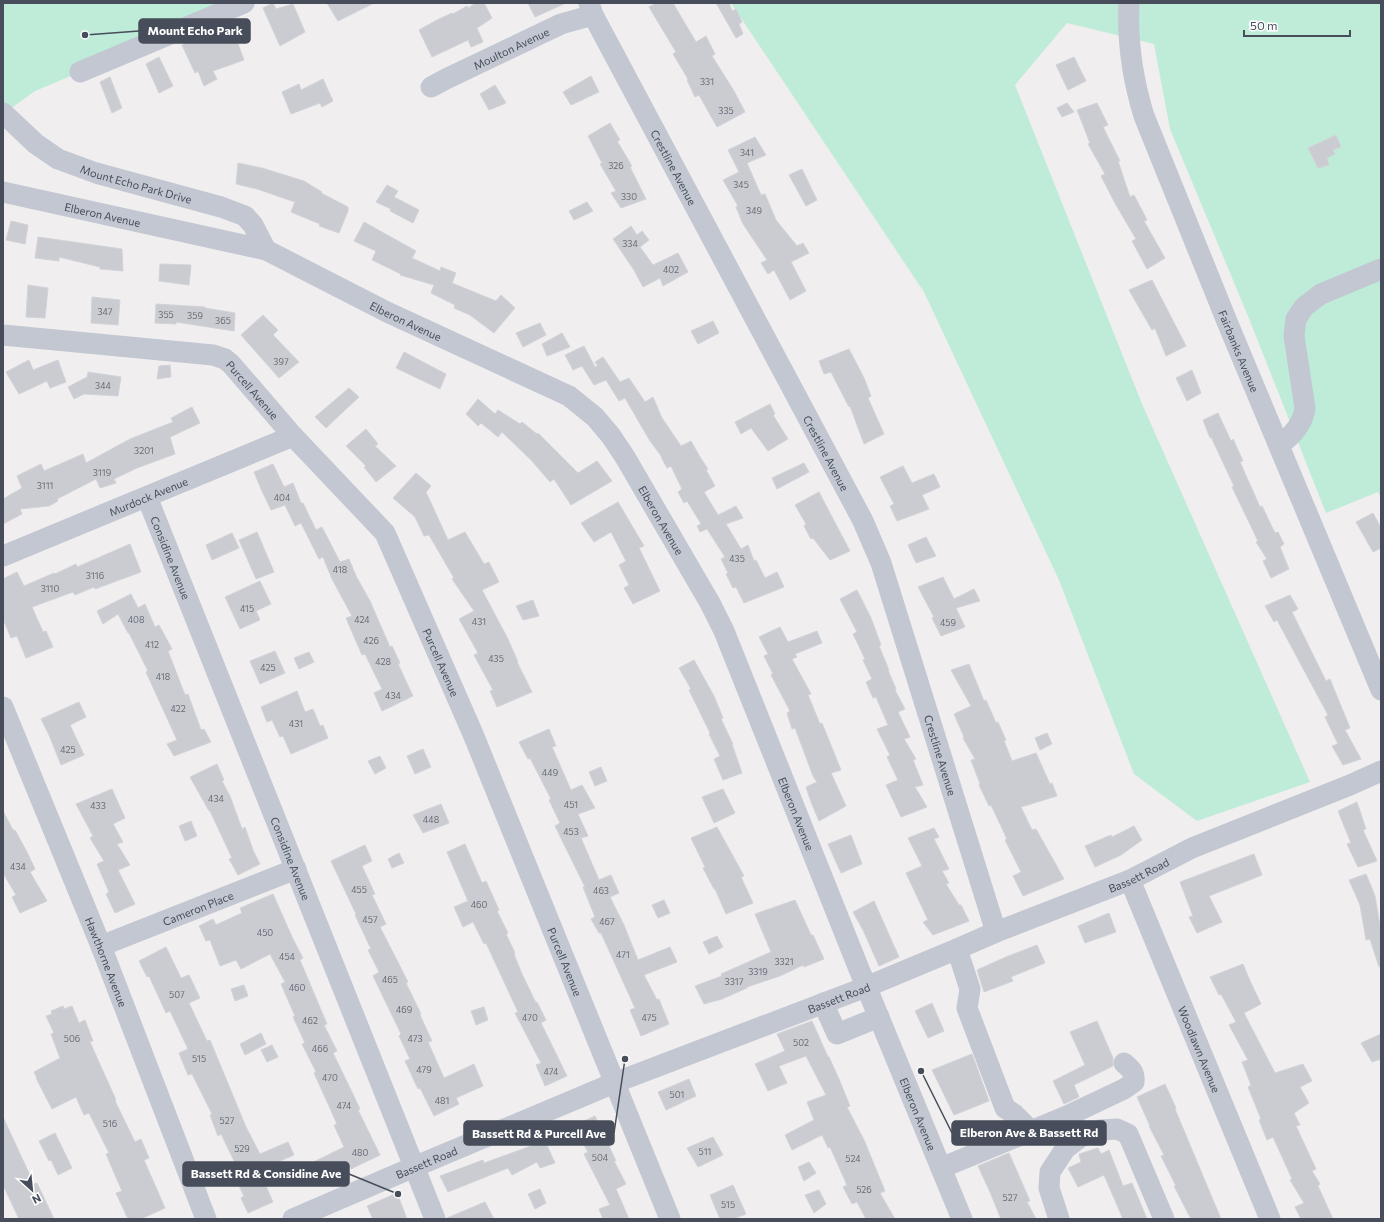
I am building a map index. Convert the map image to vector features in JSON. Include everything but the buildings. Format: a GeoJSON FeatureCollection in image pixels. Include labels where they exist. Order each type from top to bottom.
{"type":"FeatureCollection","features":[{"type":"Feature","properties":{"kind":"street"},"geometry":{"type":"LineString","coordinates":[[80,72],[244,3]]}},
{"type":"Feature","properties":{"kind":"street","name":"Fairbanks Avenue"},"geometry":{"type":"LineString","coordinates":[[1129,3],[1128,17],[1132,65],[1144,116],[1381,690]]}},
{"type":"Feature","properties":{"kind":"street","name":"Moulton Avenue"},"geometry":{"type":"LineString","coordinates":[[431,87],[591,9]]}},
{"type":"Feature","properties":{"kind":"street","name":"Crestline Avenue"},"geometry":{"type":"LineString","coordinates":[[591,9],[863,521],[881,563],[996,932]]}},
{"type":"Feature","properties":{"kind":"street","name":"Mount Echo Park Drive"},"geometry":{"type":"LineString","coordinates":[[3,112],[36,144],[58,159],[96,173],[221,207],[245,216],[254,225],[266,250]]}},
{"type":"Feature","properties":{"kind":"street","name":"Elberon Avenue"},"geometry":{"type":"LineString","coordinates":[[3,192],[266,250],[387,312],[569,396],[595,417],[625,456],[710,603],[724,631],[866,987],[962,1219]]}},
{"type":"Feature","properties":{"kind":"street"},"geometry":{"type":"LineString","coordinates":[[1279,445],[1290,438],[1304,417],[1305,408],[1294,336],[1296,319],[1304,307],[1321,294],[1381,269]]}},
{"type":"Feature","properties":{"kind":"street","name":"Purcell Avenue"},"geometry":{"type":"LineString","coordinates":[[3,335],[213,355],[225,359],[293,436],[385,533],[473,734],[670,1219]]}},
{"type":"Feature","properties":{"kind":"street","name":"Murdock Avenue"},"geometry":{"type":"LineString","coordinates":[[3,556],[293,436]]}},
{"type":"Feature","properties":{"kind":"street","name":"Considine Avenue"},"geometry":{"type":"LineString","coordinates":[[147,497],[436,1219]]}},
{"type":"Feature","properties":{"kind":"street","name":"Hawthorne Avenue"},"geometry":{"type":"LineString","coordinates":[[3,707],[101,946],[206,1219]]}},
{"type":"Feature","properties":{"kind":"street","name":"Bassett Road"},"geometry":{"type":"LineString","coordinates":[[294,1219],[614,1083],[866,987],[996,932],[1130,880],[1192,848],[1350,785],[1381,771]]}},
{"type":"Feature","properties":{"kind":"street","name":"Cameron Place"},"geometry":{"type":"LineString","coordinates":[[101,946],[296,869]]}},
{"type":"Feature","properties":{"kind":"street","name":"Woodlawn Avenue"},"geometry":{"type":"LineString","coordinates":[[1130,880],[1270,1219]]}},
{"type":"Feature","properties":{"kind":"street"},"geometry":{"type":"LineString","coordinates":[[957,949],[970,989],[967,1008],[1005,1108],[1014,1114],[1030,1131]]}},
{"type":"Feature","properties":{"kind":"street"},"geometry":{"type":"LineString","coordinates":[[823,1003],[837,1034],[879,1018]]}},
{"type":"Feature","properties":{"kind":"street"},"geometry":{"type":"LineString","coordinates":[[941,1168],[1030,1131],[1117,1092],[1134,1082],[1134,1075],[1131,1069],[1124,1063]]}},
{"type":"Feature","properties":{"kind":"street"},"geometry":{"type":"LineString","coordinates":[[1059,1219],[1049,1188],[1050,1172],[1065,1149],[1082,1136],[1100,1130],[1117,1129],[1128,1134],[1164,1219]]}},
{"type":"Feature","properties":{"kind":"green space"},"geometry":{"type":"Polygon","coordinates":[[[3,3],[244,3],[35,91],[3,114],[3,3]]]}},
{"type":"Feature","properties":{"kind":"green space"},"geometry":{"type":"Polygon","coordinates":[[[731,3],[1381,3],[1381,498],[1378,492],[1326,513],[1248,316],[1170,129],[1154,44],[1067,23],[1015,85],[1142,404],[1310,782],[1197,821],[1134,774],[1059,580],[924,292],[731,3]]]}},
{"type":"Feature","properties":{"kind":"place","name":"Mount Echo Park"},"geometry":{"type":"Point","coordinates":[85,35]}},
{"type":"Feature","properties":{"kind":"place","name":"Bassett Rd & Purcell Ave"},"geometry":{"type":"Point","coordinates":[625,1059]}},
{"type":"Feature","properties":{"kind":"place","name":"Elberon Ave & Bassett Rd"},"geometry":{"type":"Point","coordinates":[921,1071]}},
{"type":"Feature","properties":{"kind":"place","name":"Bassett Rd & Considine Ave"},"geometry":{"type":"Point","coordinates":[398,1194]}}]}
